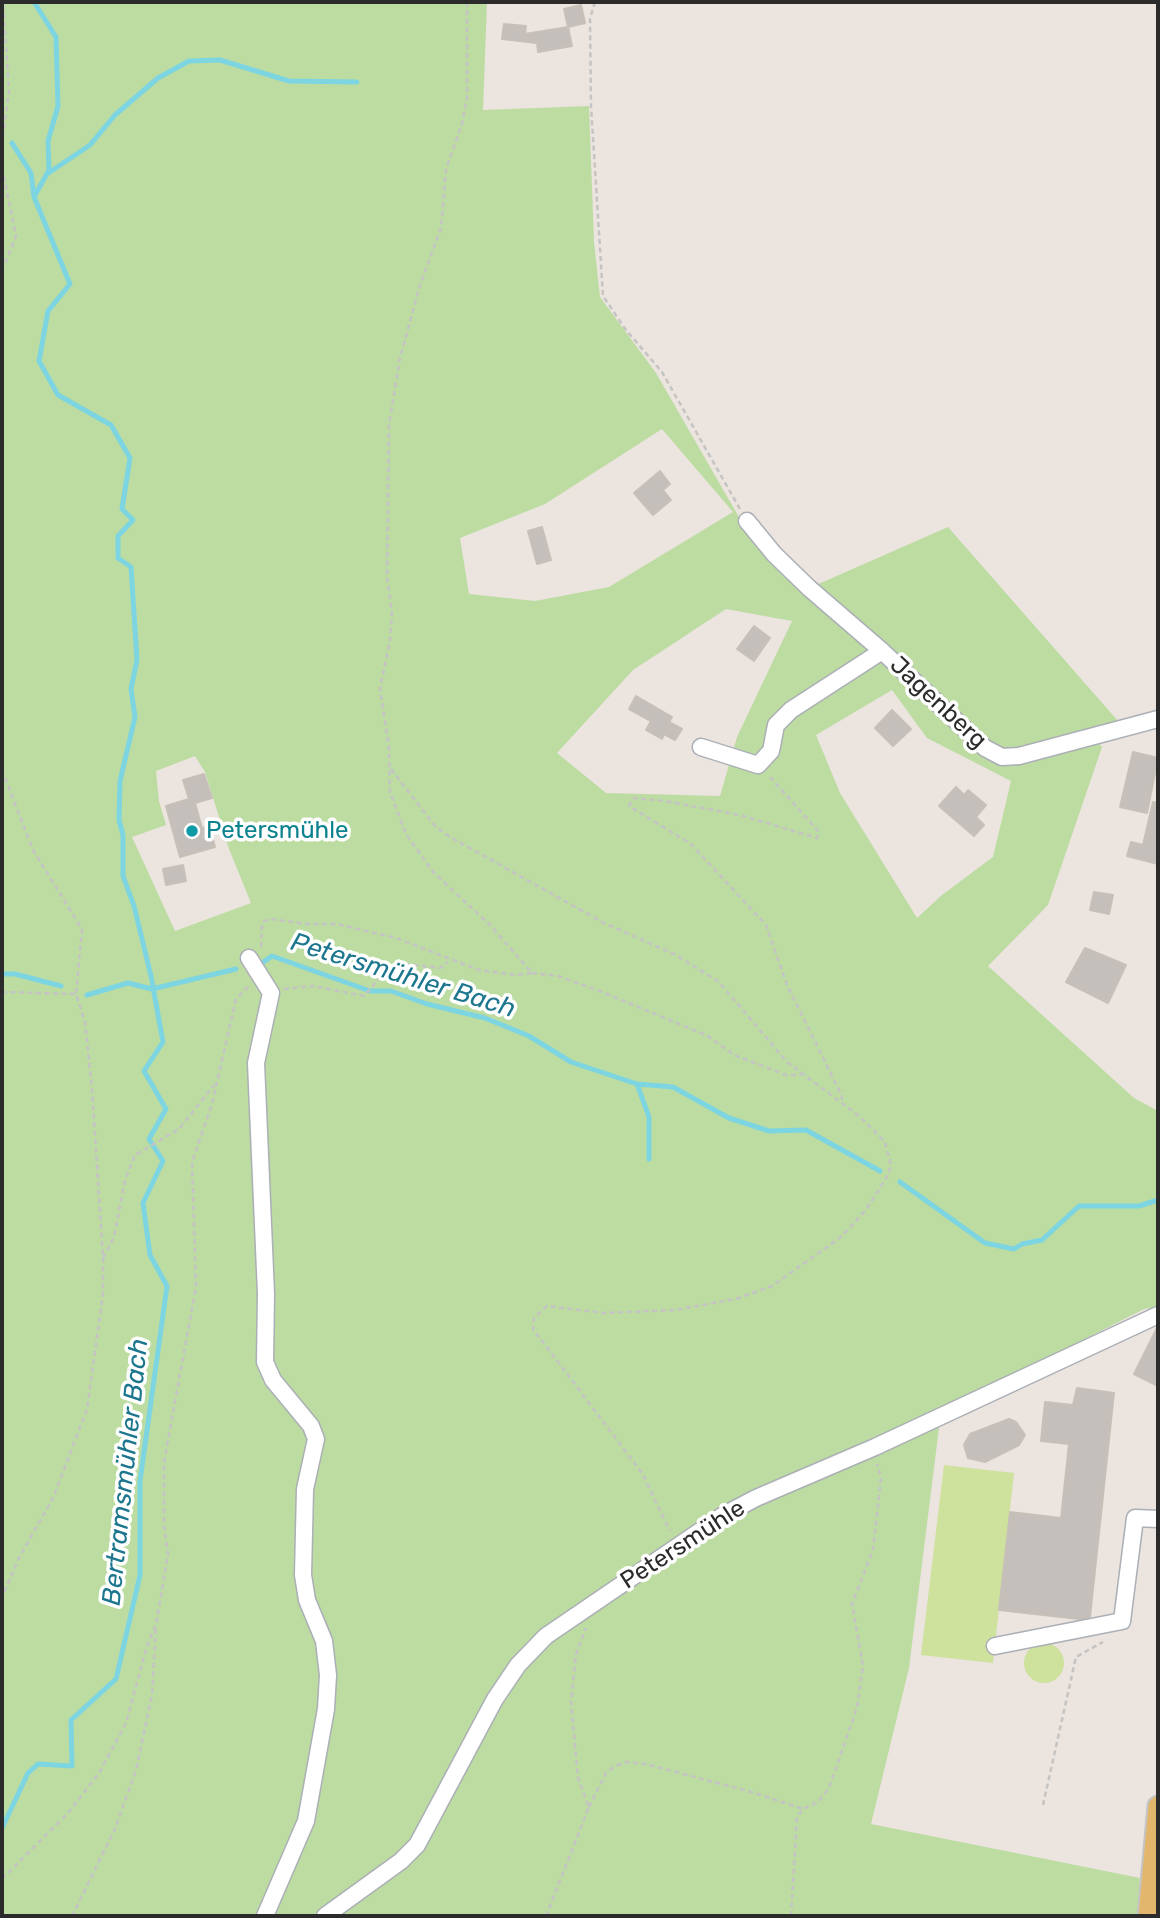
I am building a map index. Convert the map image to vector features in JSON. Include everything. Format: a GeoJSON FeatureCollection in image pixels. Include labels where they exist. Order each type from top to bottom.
{"type":"FeatureCollection","features":[{"type":"Feature","properties":{"kind":"main road"},"geometry":{"type":"LineString","coordinates":[[1148,1916],[1158,1806]]}},
{"type":"Feature","properties":{"kind":"lane","name":"Jagenberg"},"geometry":{"type":"LineString","coordinates":[[747,521],[791,571],[985,748],[1002,757],[1019,756],[1158,719]]}},
{"type":"Feature","properties":{"kind":"lane","name":"Jagenberg"},"geometry":{"type":"LineString","coordinates":[[758,765],[771,751],[776,725],[792,710],[881,651]]}},
{"type":"Feature","properties":{"kind":"lane"},"geometry":{"type":"LineString","coordinates":[[701,747],[758,765]]}},
{"type":"Feature","properties":{"kind":"lane"},"geometry":{"type":"LineString","coordinates":[[249,958],[266,987],[256,1063],[266,1281],[265,1362],[273,1380],[311,1426],[316,1439],[305,1489],[303,1576],[307,1600],[324,1641],[328,1675],[326,1709],[306,1821],[265,1916]]}},
{"type":"Feature","properties":{"kind":"lane","name":"Petersmühle"},"geometry":{"type":"LineString","coordinates":[[325,1916],[401,1861],[416,1845],[495,1699],[534,1647],[679,1546],[756,1498],[874,1447],[1158,1315]]}},
{"type":"Feature","properties":{"kind":"lane"},"geometry":{"type":"LineString","coordinates":[[995,1646],[1122,1621],[1135,1518],[1158,1519]]}},
{"type":"Feature","properties":{"kind":"path"},"geometry":{"type":"LineString","coordinates":[[2,145],[9,90],[3,2]]}},
{"type":"Feature","properties":{"kind":"path"},"geometry":{"type":"LineString","coordinates":[[467,2],[467,98],[463,124],[446,169],[441,228],[420,285],[400,358],[389,424],[387,578],[392,612],[390,640],[380,689],[390,768],[390,792],[415,850],[532,973]]}},
{"type":"Feature","properties":{"kind":"path"},"geometry":{"type":"LineString","coordinates":[[595,2],[590,19],[591,106],[603,296],[625,330],[662,372],[747,521]]}},
{"type":"Feature","properties":{"kind":"path"},"geometry":{"type":"LineString","coordinates":[[2,168],[16,236],[2,271]]}},
{"type":"Feature","properties":{"kind":"path"},"geometry":{"type":"LineString","coordinates":[[2,565],[2,574]]}},
{"type":"Feature","properties":{"kind":"path"},"geometry":{"type":"LineString","coordinates":[[758,765],[818,831],[817,838],[740,815],[665,801],[634,798],[629,806],[691,844],[766,925],[787,985],[842,1096],[841,1103]]}},
{"type":"Feature","properties":{"kind":"path"},"geometry":{"type":"LineString","coordinates":[[390,768],[435,826],[468,849],[604,923],[647,940],[703,971],[735,998],[774,1050],[802,1075],[868,1123],[885,1142],[891,1165],[888,1175],[866,1210],[841,1237],[798,1269],[753,1294],[718,1303],[628,1313],[547,1306],[534,1318],[533,1329],[642,1472],[679,1546]]}},
{"type":"Feature","properties":{"kind":"path"},"geometry":{"type":"LineString","coordinates":[[2,770],[33,850],[82,929],[76,994],[85,1022],[92,1089],[103,1258],[101,1308],[87,1409],[57,1488],[20,1556],[2,1597]]}},
{"type":"Feature","properties":{"kind":"path"},"geometry":{"type":"LineString","coordinates":[[249,958],[263,944],[262,926],[271,919],[307,925],[353,926],[411,943],[449,961],[490,972],[558,976],[708,1036],[734,1055],[786,1075],[802,1075]]}},
{"type":"Feature","properties":{"kind":"path"},"geometry":{"type":"LineString","coordinates":[[72,1916],[115,1829],[136,1770],[152,1695],[156,1625],[168,1554],[164,1525],[164,1462],[195,1287],[192,1162],[195,1145],[212,1104],[236,999],[244,988],[306,986],[367,996],[390,966],[407,964],[440,968],[449,961]]}},
{"type":"Feature","properties":{"kind":"path"},"geometry":{"type":"LineString","coordinates":[[2,992],[76,994]]}},
{"type":"Feature","properties":{"kind":"path"},"geometry":{"type":"LineString","coordinates":[[103,1258],[114,1237],[125,1180],[135,1155],[179,1129],[216,1083]]}},
{"type":"Feature","properties":{"kind":"path"},"geometry":{"type":"LineString","coordinates":[[791,1916],[796,1824],[803,1809],[818,1802],[829,1788],[857,1708],[863,1666],[852,1604],[856,1590],[869,1567],[875,1535],[881,1478],[874,1447]]}},
{"type":"Feature","properties":{"kind":"path"},"geometry":{"type":"LineString","coordinates":[[1043,1805],[1076,1657],[1102,1644],[1122,1621]]}},
{"type":"Feature","properties":{"kind":"path"},"geometry":{"type":"LineString","coordinates":[[589,1622],[576,1654],[571,1702],[578,1778],[589,1807]]}},
{"type":"Feature","properties":{"kind":"path"},"geometry":{"type":"LineString","coordinates":[[2,1879],[69,1812],[99,1773],[125,1723],[147,1646],[156,1625]]}},
{"type":"Feature","properties":{"kind":"path"},"geometry":{"type":"LineString","coordinates":[[546,1916],[589,1807],[606,1773],[615,1766],[627,1762],[646,1764],[755,1793],[803,1809]]}},
{"type":"Feature","properties":{"kind":"green space"},"geometry":{"type":"Polygon","coordinates":[[[2,2],[487,2],[483,110],[589,106],[594,242],[600,297],[656,373],[740,519],[983,754],[1098,742],[1102,747],[1048,905],[988,966],[1134,1098],[1158,1111],[1158,1307],[1144,1309],[941,1412],[909,1668],[871,1824],[1140,1878],[1137,1916],[2,1916],[2,2]],[[662,429],[545,504],[460,538],[469,594],[535,601],[609,587],[733,512],[662,429]],[[726,609],[633,670],[557,753],[606,793],[720,796],[737,737],[792,621],[726,609]],[[892,690],[816,735],[840,793],[917,918],[942,895],[993,857],[1011,781],[927,738],[892,690]],[[195,756],[156,771],[159,801],[166,825],[132,837],[175,931],[251,903],[229,849],[205,772],[195,756]]]}},
{"type":"Feature","properties":{"kind":"green space"},"geometry":{"type":"Polygon","coordinates":[[[948,527],[1118,721],[1019,756],[1002,757],[814,586],[948,527]]]}},
{"type":"Feature","properties":{"kind":"green space"},"geometry":{"type":"Polygon","coordinates":[[[944,1465],[1014,1473],[993,1663],[921,1655],[944,1465]]]}},
{"type":"Feature","properties":{"kind":"green space"},"geometry":{"type":"Polygon","coordinates":[[[1044,1643],[1058,1649],[1064,1663],[1058,1677],[1044,1683],[1030,1677],[1024,1663],[1030,1649],[1044,1643]]]}},
{"type":"Feature","properties":{"kind":"building"},"geometry":{"type":"Polygon","coordinates":[[[581,5],[585,23],[568,27],[564,9],[581,5]]]}},
{"type":"Feature","properties":{"kind":"building"},"geometry":{"type":"Polygon","coordinates":[[[504,24],[526,26],[525,34],[568,27],[572,46],[538,52],[537,43],[502,39],[504,24]]]}},
{"type":"Feature","properties":{"kind":"building"},"geometry":{"type":"Polygon","coordinates":[[[660,471],[670,484],[663,490],[671,500],[653,515],[634,493],[660,471]]]}},
{"type":"Feature","properties":{"kind":"building"},"geometry":{"type":"Polygon","coordinates":[[[542,527],[551,560],[537,564],[528,531],[542,527]]]}},
{"type":"Feature","properties":{"kind":"building"},"geometry":{"type":"Polygon","coordinates":[[[754,626],[770,638],[754,661],[737,649],[754,626]]]}},
{"type":"Feature","properties":{"kind":"building"},"geometry":{"type":"Polygon","coordinates":[[[636,696],[672,717],[669,722],[682,729],[675,740],[664,734],[662,739],[646,730],[651,721],[629,709],[636,696]]]}},
{"type":"Feature","properties":{"kind":"building"},"geometry":{"type":"Polygon","coordinates":[[[892,710],[911,729],[893,746],[875,728],[892,710]]]}},
{"type":"Feature","properties":{"kind":"building"},"geometry":{"type":"Polygon","coordinates":[[[1133,752],[1158,758],[1147,813],[1120,807],[1133,752]]]}},
{"type":"Feature","properties":{"kind":"building"},"geometry":{"type":"Polygon","coordinates":[[[204,774],[212,798],[195,803],[202,828],[209,826],[215,847],[180,857],[166,806],[189,799],[183,780],[204,774]]]}},
{"type":"Feature","properties":{"kind":"building"},"geometry":{"type":"Polygon","coordinates":[[[956,787],[964,795],[968,790],[986,805],[976,817],[984,825],[974,836],[939,806],[956,787]]]}},
{"type":"Feature","properties":{"kind":"building"},"geometry":{"type":"Polygon","coordinates":[[[1153,802],[1158,803],[1158,864],[1127,856],[1131,842],[1143,845],[1153,802]]]}},
{"type":"Feature","properties":{"kind":"building"},"geometry":{"type":"Polygon","coordinates":[[[183,865],[186,881],[166,885],[163,869],[183,865]]]}},
{"type":"Feature","properties":{"kind":"building"},"geometry":{"type":"Polygon","coordinates":[[[1094,892],[1113,895],[1109,914],[1090,910],[1094,892]]]}},
{"type":"Feature","properties":{"kind":"building"},"geometry":{"type":"Polygon","coordinates":[[[1085,948],[1126,965],[1108,1003],[1066,982],[1085,948]]]}},
{"type":"Feature","properties":{"kind":"building"},"geometry":{"type":"Polygon","coordinates":[[[1158,1326],[1158,1386],[1134,1374],[1158,1326]]]}},
{"type":"Feature","properties":{"kind":"building"},"geometry":{"type":"Polygon","coordinates":[[[1077,1388],[1114,1393],[1090,1617],[1079,1619],[999,1610],[1010,1512],[1061,1518],[1069,1444],[1041,1441],[1045,1402],[1073,1405],[1077,1388]]]}},
{"type":"Feature","properties":{"kind":"building"},"geometry":{"type":"Polygon","coordinates":[[[1009,1419],[1016,1422],[1025,1435],[1019,1445],[985,1462],[968,1458],[964,1445],[970,1434],[1009,1419]]]}},
{"type":"Feature","properties":{"kind":"waterway","name":"Bertramsmühler Bach"},"geometry":{"type":"LineString","coordinates":[[2,1828],[28,1773],[38,1764],[72,1766],[71,1720],[116,1679],[140,1575],[140,1481],[167,1286],[150,1255],[143,1203],[163,1161],[149,1139],[166,1109],[144,1071],[163,1042],[151,976],[134,906],[123,876],[123,835],[119,820],[120,781],[135,717],[131,689],[137,660],[131,567],[118,558],[118,536],[133,520],[122,509],[130,458],[111,425],[58,395],[39,361],[48,311],[70,284],[34,197],[49,170],[48,141],[58,106],[56,37],[34,2]]}},
{"type":"Feature","properties":{"kind":"waterway"},"geometry":{"type":"LineString","coordinates":[[47,174],[90,145],[115,115],[158,78],[189,61],[220,60],[289,81],[357,82]]}},
{"type":"Feature","properties":{"kind":"waterway"},"geometry":{"type":"LineString","coordinates":[[12,143],[31,173],[34,197]]}},
{"type":"Feature","properties":{"kind":"waterway","name":"Petersmühler Bach"},"geometry":{"type":"LineString","coordinates":[[262,963],[272,956],[370,991],[391,991],[427,1004],[485,1018],[529,1036],[571,1062],[637,1084],[673,1087],[729,1118],[769,1131],[806,1130],[880,1171]]}},
{"type":"Feature","properties":{"kind":"waterway","name":"Petersmühler Bach"},"geometry":{"type":"LineString","coordinates":[[87,995],[128,983],[152,989],[236,969]]}},
{"type":"Feature","properties":{"kind":"waterway"},"geometry":{"type":"LineString","coordinates":[[2,974],[15,974],[61,986]]}},
{"type":"Feature","properties":{"kind":"waterway"},"geometry":{"type":"LineString","coordinates":[[637,1084],[649,1117],[649,1159]]}},
{"type":"Feature","properties":{"kind":"waterway","name":"Petersmühler Bach"},"geometry":{"type":"LineString","coordinates":[[900,1182],[985,1243],[1014,1249],[1022,1244],[1042,1240],[1079,1206],[1139,1206],[1158,1200]]}},
{"type":"Feature","properties":{"kind":"place","name":"Petersmühle"},"geometry":{"type":"Point","coordinates":[192,831]}}]}
